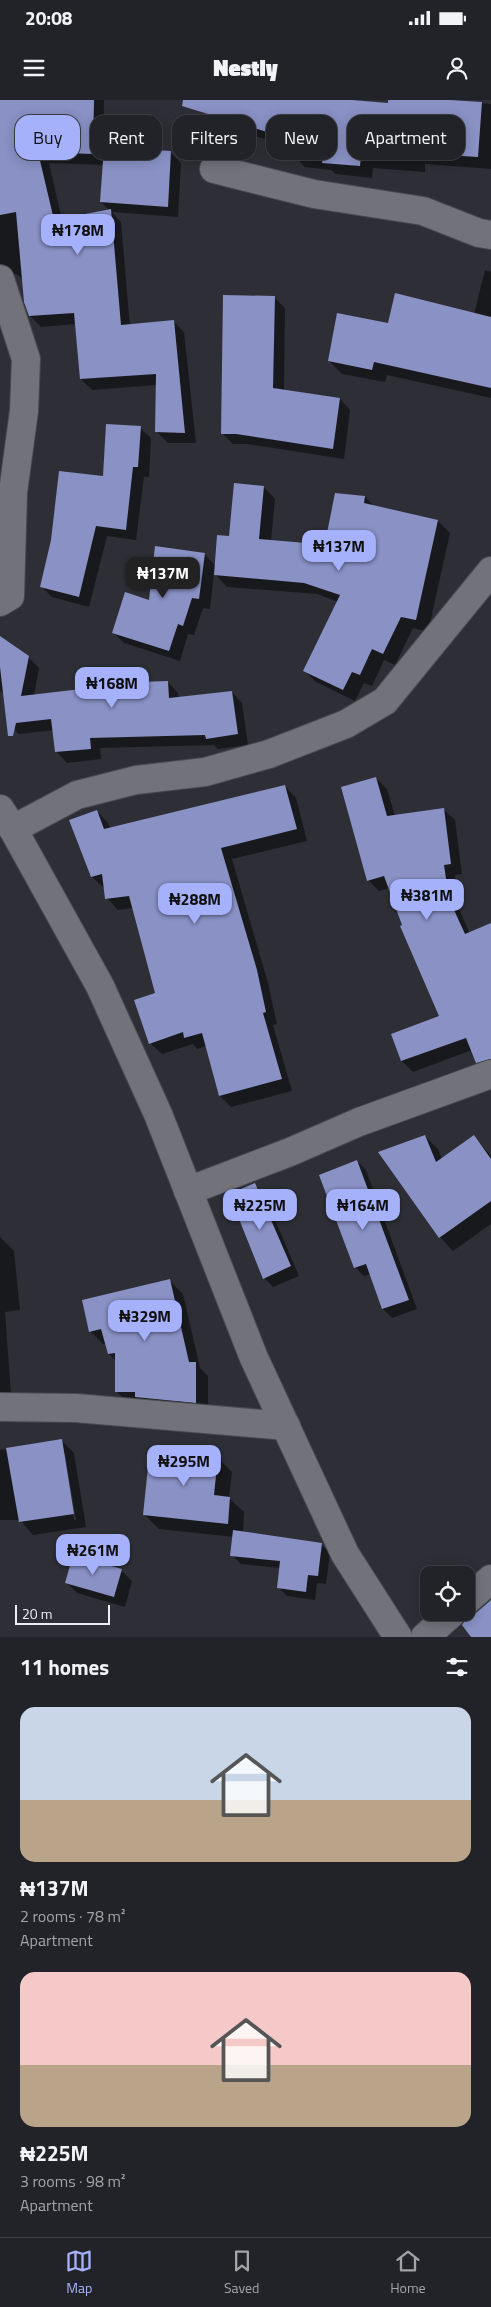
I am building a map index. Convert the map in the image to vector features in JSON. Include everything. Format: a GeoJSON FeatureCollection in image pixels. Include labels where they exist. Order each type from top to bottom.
{"type":"FeatureCollection","features":[{"type":"Feature","properties":{"kind":"street"},"geometry":{"type":"LineString","coordinates":[[214,169],[314,194],[423,211],[479,233],[491,235]]}},
{"type":"Feature","properties":{"kind":"street"},"geometry":{"type":"LineString","coordinates":[[0,278],[26,359],[24,411],[13,492],[10,596],[0,602]]}},
{"type":"Feature","properties":{"kind":"street"},"geometry":{"type":"LineString","coordinates":[[398,1637],[345,1554],[254,1358],[158,1114],[100,986],[7,819],[77,795],[136,780],[205,772],[269,754],[346,724],[386,701],[491,571]]}},
{"type":"Feature","properties":{"kind":"street"},"geometry":{"type":"LineString","coordinates":[[188,1191],[290,1152],[359,1122],[491,1074]]}},
{"type":"Feature","properties":{"kind":"street"},"geometry":{"type":"LineString","coordinates":[[0,1407],[76,1408],[286,1426]]}},
{"type":"Feature","properties":{"kind":"street"},"geometry":{"type":"LineString","coordinates":[[475,1593],[491,1579]]}},
{"type":"Feature","properties":{"kind":"street"},"geometry":{"type":"LineString","coordinates":[[425,1637],[443,1621]]}},
{"type":"Feature","properties":{"kind":"building"},"geometry":{"type":"Polygon","coordinates":[[[0,100],[94,100],[94,115],[90,115],[90,154],[80,154],[80,115],[15,115],[15,160],[40,160],[54,220],[111,209],[121,325],[174,320],[185,433],[155,432],[156,374],[80,379],[74,313],[29,316],[24,302],[16,212],[0,215],[0,100]]]}},
{"type":"Feature","properties":{"kind":"building"},"geometry":{"type":"Polygon","coordinates":[[[183,100],[352,100],[388,103],[388,100],[450,100],[482,102],[478,157],[465,156],[465,115],[347,115],[347,160],[361,160],[360,166],[322,163],[323,160],[337,160],[337,115],[266,115],[266,132],[256,129],[256,115],[211,115],[182,106],[183,100]]]}},
{"type":"Feature","properties":{"kind":"building"},"geometry":{"type":"Polygon","coordinates":[[[162,150],[171,151],[168,207],[100,202],[103,160],[162,160],[162,150]]]}},
{"type":"Feature","properties":{"kind":"building"},"geometry":{"type":"Polygon","coordinates":[[[395,293],[491,317],[491,388],[374,362],[372,370],[328,361],[337,313],[388,323],[395,293]]]}},
{"type":"Feature","properties":{"kind":"building"},"geometry":{"type":"Polygon","coordinates":[[[223,295],[275,296],[273,388],[340,398],[333,449],[236,434],[221,434],[223,295]]]}},
{"type":"Feature","properties":{"kind":"building"},"geometry":{"type":"Polygon","coordinates":[[[106,424],[141,426],[138,467],[133,467],[126,530],[96,526],[79,597],[40,587],[51,540],[59,471],[103,476],[106,424]]]}},
{"type":"Feature","properties":{"kind":"building"},"geometry":{"type":"Polygon","coordinates":[[[234,483],[264,486],[259,539],[306,543],[309,533],[326,538],[335,493],[365,496],[364,503],[438,520],[416,620],[401,617],[383,654],[372,649],[360,675],[352,672],[343,690],[303,671],[340,595],[304,583],[214,575],[217,535],[229,536],[234,483]]]}},
{"type":"Feature","properties":{"kind":"building"},"geometry":{"type":"Polygon","coordinates":[[[155,546],[205,553],[199,599],[192,598],[183,626],[178,624],[169,651],[112,633],[125,592],[149,600],[155,546]]]}},
{"type":"Feature","properties":{"kind":"building"},"geometry":{"type":"Polygon","coordinates":[[[0,636],[29,656],[21,696],[107,686],[107,683],[168,681],[169,698],[232,691],[238,734],[206,739],[205,735],[90,738],[91,749],[55,752],[51,719],[16,723],[13,736],[8,736],[0,667],[0,636]]]}},
{"type":"Feature","properties":{"kind":"building"},"geometry":{"type":"Polygon","coordinates":[[[376,777],[387,816],[444,808],[451,864],[444,865],[449,899],[465,934],[491,923],[491,1059],[476,1063],[466,1038],[401,1061],[391,1034],[439,1016],[400,926],[402,925],[384,876],[367,881],[341,787],[376,777]]]}},
{"type":"Feature","properties":{"kind":"building"},"geometry":{"type":"Polygon","coordinates":[[[285,785],[297,829],[221,848],[257,970],[266,1012],[263,1013],[282,1079],[219,1096],[202,1033],[184,1038],[183,1032],[149,1044],[134,1000],[155,993],[129,896],[105,899],[102,874],[91,877],[69,820],[97,810],[104,829],[285,785]]]}},
{"type":"Feature","properties":{"kind":"building"},"geometry":{"type":"Polygon","coordinates":[[[425,1135],[436,1162],[474,1135],[491,1159],[491,1201],[439,1238],[378,1152],[425,1135]]]}},
{"type":"Feature","properties":{"kind":"building"},"geometry":{"type":"Polygon","coordinates":[[[357,1160],[409,1300],[382,1309],[366,1264],[354,1268],[319,1175],[357,1160]]]}},
{"type":"Feature","properties":{"kind":"building"},"geometry":{"type":"Polygon","coordinates":[[[255,1183],[291,1266],[263,1279],[229,1194],[255,1183]]]}},
{"type":"Feature","properties":{"kind":"building"},"geometry":{"type":"Polygon","coordinates":[[[170,1279],[189,1362],[196,1362],[196,1403],[135,1397],[135,1392],[115,1392],[115,1353],[108,1354],[101,1329],[89,1332],[82,1300],[170,1279]]]}},
{"type":"Feature","properties":{"kind":"building"},"geometry":{"type":"Polygon","coordinates":[[[62,1439],[74,1514],[19,1522],[6,1448],[62,1439]]]}},
{"type":"Feature","properties":{"kind":"building"},"geometry":{"type":"Polygon","coordinates":[[[150,1448],[218,1456],[214,1495],[230,1497],[228,1524],[143,1515],[150,1448]]]}},
{"type":"Feature","properties":{"kind":"building"},"geometry":{"type":"Polygon","coordinates":[[[233,1530],[322,1543],[318,1576],[308,1575],[306,1592],[277,1588],[280,1561],[230,1556],[233,1530]]]}},
{"type":"Feature","properties":{"kind":"building"},"geometry":{"type":"Polygon","coordinates":[[[73,1555],[122,1569],[114,1597],[65,1583],[73,1555]]]}},
{"type":"Feature","properties":{"kind":"building"},"geometry":{"type":"Polygon","coordinates":[[[491,1600],[491,1637],[471,1637],[462,1625],[465,1621],[475,1621],[476,1613],[491,1600]]]}}]}
